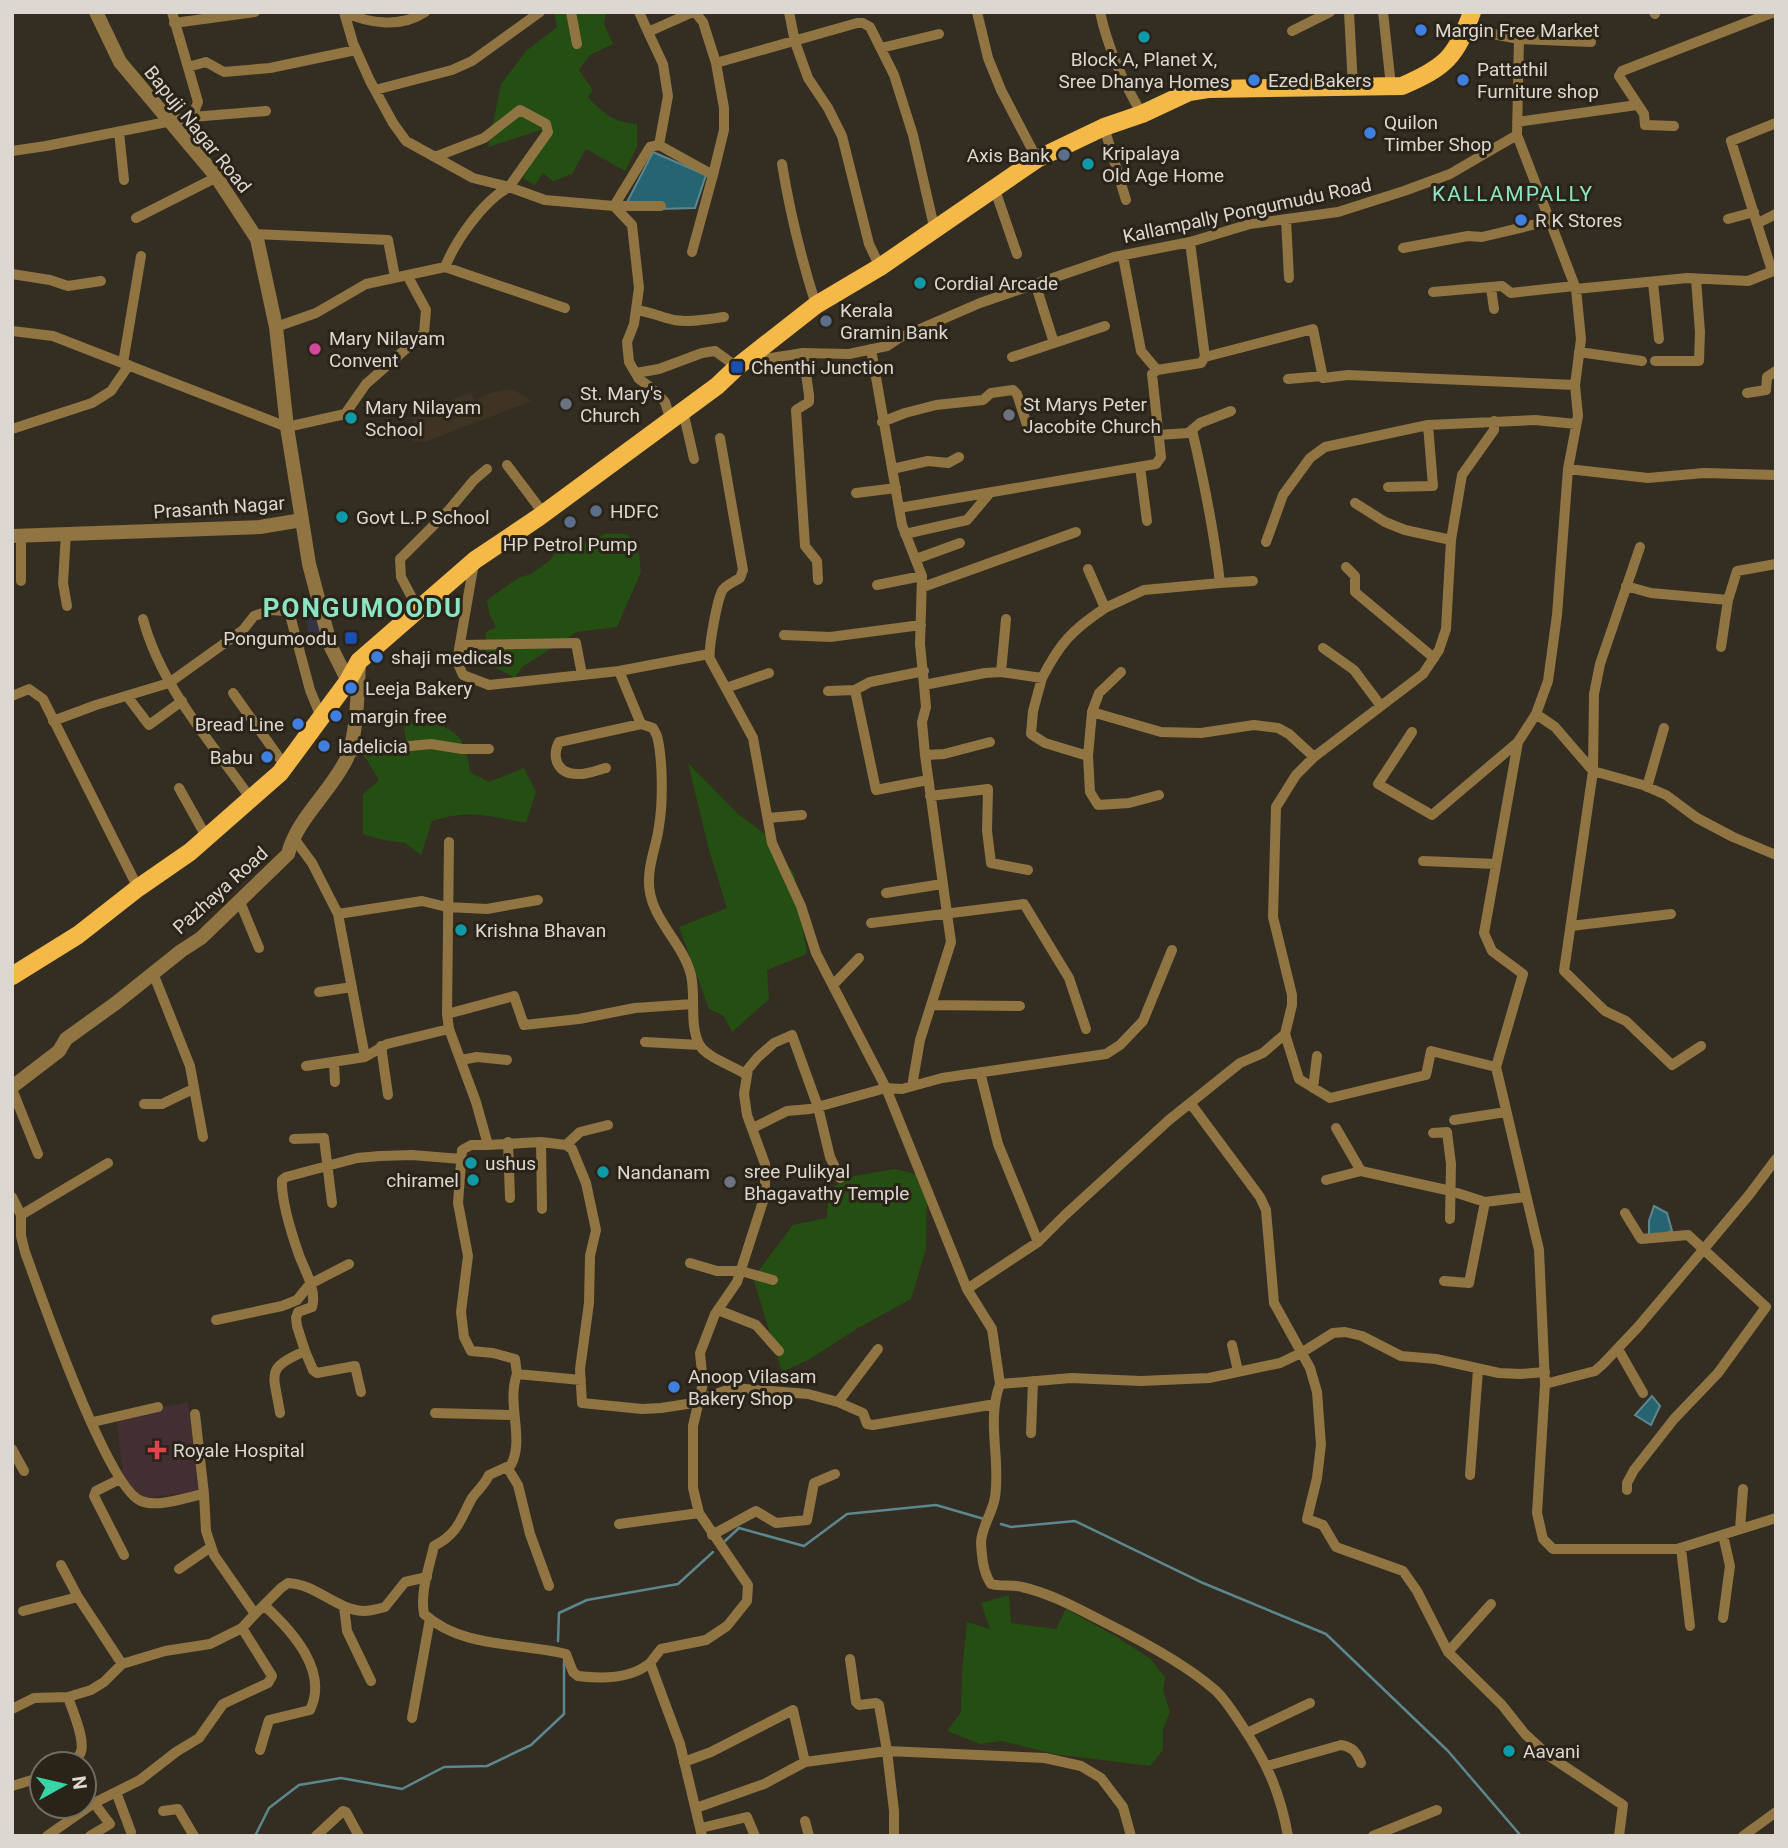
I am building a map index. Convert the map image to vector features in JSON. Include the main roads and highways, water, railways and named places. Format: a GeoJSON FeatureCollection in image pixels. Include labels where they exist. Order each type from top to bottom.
{"type":"FeatureCollection","features":[{"type":"Feature","properties":{"kind":"main road"},"geometry":{"type":"LineString","coordinates":[[12,976],[78,935],[207,838],[251,799],[285,766],[348,681],[359,661],[474,561],[544,514],[677,416],[817,305],[880,267],[1037,159],[1104,127],[1142,114],[1189,92],[1208,89],[1402,86],[1427,76],[1447,61],[1454,54],[1469,21]]}},
{"type":"Feature","properties":{"kind":"water"},"geometry":{"type":"Polygon","coordinates":[[[653,152],[706,175],[695,208],[623,210],[653,152]]]}},
{"type":"Feature","properties":{"kind":"water"},"geometry":{"type":"Polygon","coordinates":[[[1654,1206],[1667,1213],[1672,1231],[1649,1241],[1649,1221],[1654,1206]]]}},
{"type":"Feature","properties":{"kind":"water"},"geometry":{"type":"Polygon","coordinates":[[[1652,1396],[1660,1406],[1651,1425],[1635,1415],[1652,1396]]]}},
{"type":"Feature","properties":{"kind":"waterway"},"geometry":{"type":"LineString","coordinates":[[725,1541],[739,1528],[804,1546],[847,1514],[936,1505],[984,1519]]}},
{"type":"Feature","properties":{"kind":"waterway"},"geometry":{"type":"LineString","coordinates":[[1001,1524],[1011,1527],[1075,1521],[1203,1583],[1326,1634],[1448,1751],[1521,1836]]}},
{"type":"Feature","properties":{"kind":"waterway"},"geometry":{"type":"LineString","coordinates":[[558,1641],[559,1613],[587,1600],[678,1584],[713,1552]]}},
{"type":"Feature","properties":{"kind":"waterway"},"geometry":{"type":"LineString","coordinates":[[255,1836],[269,1808],[299,1785],[341,1778],[402,1789],[444,1767],[487,1766],[531,1745],[564,1714],[564,1662]]}},
{"type":"Feature","properties":{"kind":"place","name":"Margin Free Market"},"geometry":{"type":"Point","coordinates":[1421,30]}},
{"type":"Feature","properties":{"kind":"place","name":"Block A, Planet X, Sree Dhanya Homes"},"geometry":{"type":"Point","coordinates":[1144,37]}},
{"type":"Feature","properties":{"kind":"place","name":"Ezed Bakers"},"geometry":{"type":"Point","coordinates":[1254,80]}},
{"type":"Feature","properties":{"kind":"place","name":"Pattathil Furniture shop"},"geometry":{"type":"Point","coordinates":[1463,80]}},
{"type":"Feature","properties":{"kind":"place","name":"Quilon Timber Shop"},"geometry":{"type":"Point","coordinates":[1370,133]}},
{"type":"Feature","properties":{"kind":"place","name":"Axis Bank"},"geometry":{"type":"Point","coordinates":[1064,155]}},
{"type":"Feature","properties":{"kind":"place","name":"Kripalaya Old Age Home"},"geometry":{"type":"Point","coordinates":[1088,164]}},
{"type":"Feature","properties":{"kind":"place","name":"R K Stores"},"geometry":{"type":"Point","coordinates":[1521,220]}},
{"type":"Feature","properties":{"kind":"place","name":"Cordial Arcade"},"geometry":{"type":"Point","coordinates":[920,283]}},
{"type":"Feature","properties":{"kind":"place","name":"Kerala Gramin Bank"},"geometry":{"type":"Point","coordinates":[826,321]}},
{"type":"Feature","properties":{"kind":"place","name":"Mary Nilayam Convent"},"geometry":{"type":"Point","coordinates":[315,349]}},
{"type":"Feature","properties":{"kind":"place","name":"Chenthi Junction"},"geometry":{"type":"Point","coordinates":[737,367]}},
{"type":"Feature","properties":{"kind":"place","name":"St. Mary's Church"},"geometry":{"type":"Point","coordinates":[566,404]}},
{"type":"Feature","properties":{"kind":"place","name":"St Marys Peter Jacobite Church"},"geometry":{"type":"Point","coordinates":[1009,415]}},
{"type":"Feature","properties":{"kind":"place","name":"Mary Nilayam School"},"geometry":{"type":"Point","coordinates":[351,418]}},
{"type":"Feature","properties":{"kind":"place","name":"HDFC"},"geometry":{"type":"Point","coordinates":[596,511]}},
{"type":"Feature","properties":{"kind":"place","name":"Govt L.P School"},"geometry":{"type":"Point","coordinates":[342,517]}},
{"type":"Feature","properties":{"kind":"place","name":"HP Petrol Pump"},"geometry":{"type":"Point","coordinates":[570,522]}},
{"type":"Feature","properties":{"kind":"place","name":"Pongumoodu"},"geometry":{"type":"Point","coordinates":[351,638]}},
{"type":"Feature","properties":{"kind":"place","name":"shaji medicals"},"geometry":{"type":"Point","coordinates":[377,657]}},
{"type":"Feature","properties":{"kind":"place","name":"Leeja Bakery"},"geometry":{"type":"Point","coordinates":[351,688]}},
{"type":"Feature","properties":{"kind":"place","name":"margin free"},"geometry":{"type":"Point","coordinates":[336,716]}},
{"type":"Feature","properties":{"kind":"place","name":"Bread Line"},"geometry":{"type":"Point","coordinates":[298,724]}},
{"type":"Feature","properties":{"kind":"place","name":"ladelicia"},"geometry":{"type":"Point","coordinates":[324,746]}},
{"type":"Feature","properties":{"kind":"place","name":"Babu"},"geometry":{"type":"Point","coordinates":[267,757]}},
{"type":"Feature","properties":{"kind":"place","name":"Krishna Bhavan"},"geometry":{"type":"Point","coordinates":[461,930]}},
{"type":"Feature","properties":{"kind":"place","name":"ushus"},"geometry":{"type":"Point","coordinates":[471,1163]}},
{"type":"Feature","properties":{"kind":"place","name":"Nandanam"},"geometry":{"type":"Point","coordinates":[603,1172]}},
{"type":"Feature","properties":{"kind":"place","name":"chiramel"},"geometry":{"type":"Point","coordinates":[473,1180]}},
{"type":"Feature","properties":{"kind":"place","name":"sree Pulikyal Bhagavathy Temple"},"geometry":{"type":"Point","coordinates":[730,1182]}},
{"type":"Feature","properties":{"kind":"place","name":"Anoop Vilasam Bakery Shop"},"geometry":{"type":"Point","coordinates":[674,1387]}},
{"type":"Feature","properties":{"kind":"place","name":"Royale Hospital"},"geometry":{"type":"Point","coordinates":[157,1450]}},
{"type":"Feature","properties":{"kind":"place","name":"Aavani"},"geometry":{"type":"Point","coordinates":[1509,1751]}},
{"type":"Feature","properties":{"kind":"district","name":"KALLAMPALLY"},"geometry":{"type":"Point","coordinates":[1513,194]}},
{"type":"Feature","properties":{"kind":"district","name":"PONGUMOODU"},"geometry":{"type":"Point","coordinates":[363,608]}}]}
